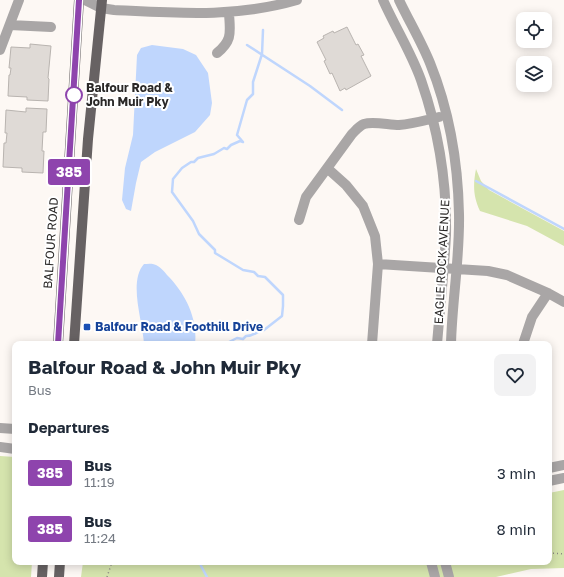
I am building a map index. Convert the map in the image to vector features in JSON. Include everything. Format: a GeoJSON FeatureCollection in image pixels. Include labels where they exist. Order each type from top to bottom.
{"type":"FeatureCollection","features":[{"type":"Feature","properties":{"kind":"main road","name":"BALFOUR ROAD"},"geometry":{"type":"LineString","coordinates":[[58,341],[79,0]]}},
{"type":"Feature","properties":{"kind":"main road"},"geometry":{"type":"LineString","coordinates":[[74,341],[88,139],[102,4]]}},
{"type":"Feature","properties":{"kind":"main road"},"geometry":{"type":"LineString","coordinates":[[42,577],[43,565]]}},
{"type":"Feature","properties":{"kind":"main road"},"geometry":{"type":"LineString","coordinates":[[59,577],[60,565]]}},
{"type":"Feature","properties":{"kind":"street"},"geometry":{"type":"LineString","coordinates":[[0,50],[19,0]]}},
{"type":"Feature","properties":{"kind":"street"},"geometry":{"type":"LineString","coordinates":[[85,0],[102,4],[114,10],[170,13],[230,13],[248,11],[297,0]]}},
{"type":"Feature","properties":{"kind":"street","name":"EAGLE ROCK AVENUE"},"geometry":{"type":"LineString","coordinates":[[383,0],[411,54],[420,78],[432,118],[438,148],[445,207],[446,235],[437,341]]}},
{"type":"Feature","properties":{"kind":"street","name":"EAGLE ROCK AVENUE"},"geometry":{"type":"LineString","coordinates":[[399,0],[430,63],[446,116],[456,169],[459,215],[451,341]]}},
{"type":"Feature","properties":{"kind":"street"},"geometry":{"type":"LineString","coordinates":[[217,53],[229,39],[230,13]]}},
{"type":"Feature","properties":{"kind":"street"},"geometry":{"type":"LineString","coordinates":[[10,25],[51,28]]}},
{"type":"Feature","properties":{"kind":"street"},"geometry":{"type":"LineString","coordinates":[[298,220],[306,197],[352,134],[365,124],[399,125],[446,116]]}},
{"type":"Feature","properties":{"kind":"street"},"geometry":{"type":"LineString","coordinates":[[327,168],[346,185],[363,206],[375,236],[378,264],[372,341]]}},
{"type":"Feature","properties":{"kind":"street"},"geometry":{"type":"LineString","coordinates":[[378,264],[488,271],[507,275],[548,293],[564,302]]}},
{"type":"Feature","properties":{"kind":"street"},"geometry":{"type":"LineString","coordinates":[[524,341],[532,317],[548,293]]}},
{"type":"Feature","properties":{"kind":"street"},"geometry":{"type":"LineString","coordinates":[[0,428],[12,429]]}},
{"type":"Feature","properties":{"kind":"street"},"geometry":{"type":"LineString","coordinates":[[0,447],[12,449]]}},
{"type":"Feature","properties":{"kind":"street"},"geometry":{"type":"LineString","coordinates":[[552,467],[564,465]]}},
{"type":"Feature","properties":{"kind":"street"},"geometry":{"type":"LineString","coordinates":[[552,480],[564,478]]}},
{"type":"Feature","properties":{"kind":"street"},"geometry":{"type":"LineString","coordinates":[[432,565],[435,577]]}},
{"type":"Feature","properties":{"kind":"street"},"geometry":{"type":"LineString","coordinates":[[446,565],[449,577]]}},
{"type":"Feature","properties":{"kind":"path"},"geometry":{"type":"LineString","coordinates":[[552,554],[564,554]]}},
{"type":"Feature","properties":{"kind":"path"},"geometry":{"type":"LineString","coordinates":[[107,577],[111,565]]}},
{"type":"Feature","properties":{"kind":"green space"},"geometry":{"type":"Polygon","coordinates":[[[476,169],[481,181],[489,190],[564,231],[564,246],[527,226],[480,211],[474,190],[476,169]]]}},
{"type":"Feature","properties":{"kind":"green space"},"geometry":{"type":"Polygon","coordinates":[[[0,456],[12,457],[12,565],[32,565],[31,577],[0,577],[0,456]]]}},
{"type":"Feature","properties":{"kind":"green space"},"geometry":{"type":"Polygon","coordinates":[[[564,490],[564,568],[531,569],[496,577],[81,577],[83,565],[552,565],[552,492],[564,490]]]}},
{"type":"Feature","properties":{"kind":"water"},"geometry":{"type":"Polygon","coordinates":[[[152,45],[183,49],[196,55],[208,73],[212,103],[210,115],[195,132],[155,152],[141,162],[131,211],[126,209],[122,200],[125,168],[133,135],[137,55],[141,48],[152,45]]]}},
{"type":"Feature","properties":{"kind":"water"},"geometry":{"type":"Polygon","coordinates":[[[144,264],[153,264],[165,272],[185,298],[189,306],[194,325],[195,341],[144,341],[137,291],[139,272],[144,264]]]}},
{"type":"Feature","properties":{"kind":"building"},"geometry":{"type":"Polygon","coordinates":[[[347,27],[356,45],[358,44],[364,55],[361,56],[371,76],[346,90],[345,88],[340,91],[332,73],[330,74],[324,61],[326,60],[317,42],[324,38],[323,36],[333,31],[334,33],[347,27]]]}},
{"type":"Feature","properties":{"kind":"building"},"geometry":{"type":"Polygon","coordinates":[[[30,44],[51,46],[48,78],[48,101],[27,100],[27,97],[8,96],[9,75],[11,68],[9,68],[11,47],[30,48],[30,44]]]}},
{"type":"Feature","properties":{"kind":"building"},"geometry":{"type":"Polygon","coordinates":[[[26,108],[47,109],[46,132],[43,132],[43,173],[22,172],[22,168],[3,167],[4,143],[6,143],[7,133],[5,133],[6,110],[26,112],[26,108]]]}},
{"type":"Feature","properties":{"kind":"waterway"},"geometry":{"type":"LineString","coordinates":[[231,341],[237,338],[243,339],[246,336],[264,330],[282,316],[283,295],[265,277],[258,276],[254,272],[243,270],[215,253],[215,250],[199,234],[193,221],[172,192],[173,179],[182,168],[191,162],[194,162],[198,158],[214,154],[224,148],[227,149],[231,145],[240,141],[243,142],[237,135],[247,100],[253,94],[253,82],[262,54],[263,30]]}},
{"type":"Feature","properties":{"kind":"waterway"},"geometry":{"type":"LineString","coordinates":[[247,45],[310,86],[342,110]]}},
{"type":"Feature","properties":{"kind":"waterway"},"geometry":{"type":"LineString","coordinates":[[476,181],[564,229]]}},
{"type":"Feature","properties":{"kind":"waterway"},"geometry":{"type":"LineString","coordinates":[[201,565],[207,577]]}},
{"type":"Feature","properties":{"kind":"bus line","name":"385"},"geometry":{"type":"LineString","coordinates":[[58,341],[79,0]]}},
{"type":"Feature","properties":{"kind":"place","name":"Balfour Road & John Muir Pky"},"geometry":{"type":"Point","coordinates":[74,95]}},
{"type":"Feature","properties":{"kind":"place","name":"Balfour Road & Foothill Drive"},"geometry":{"type":"Point","coordinates":[87,327]}}]}
